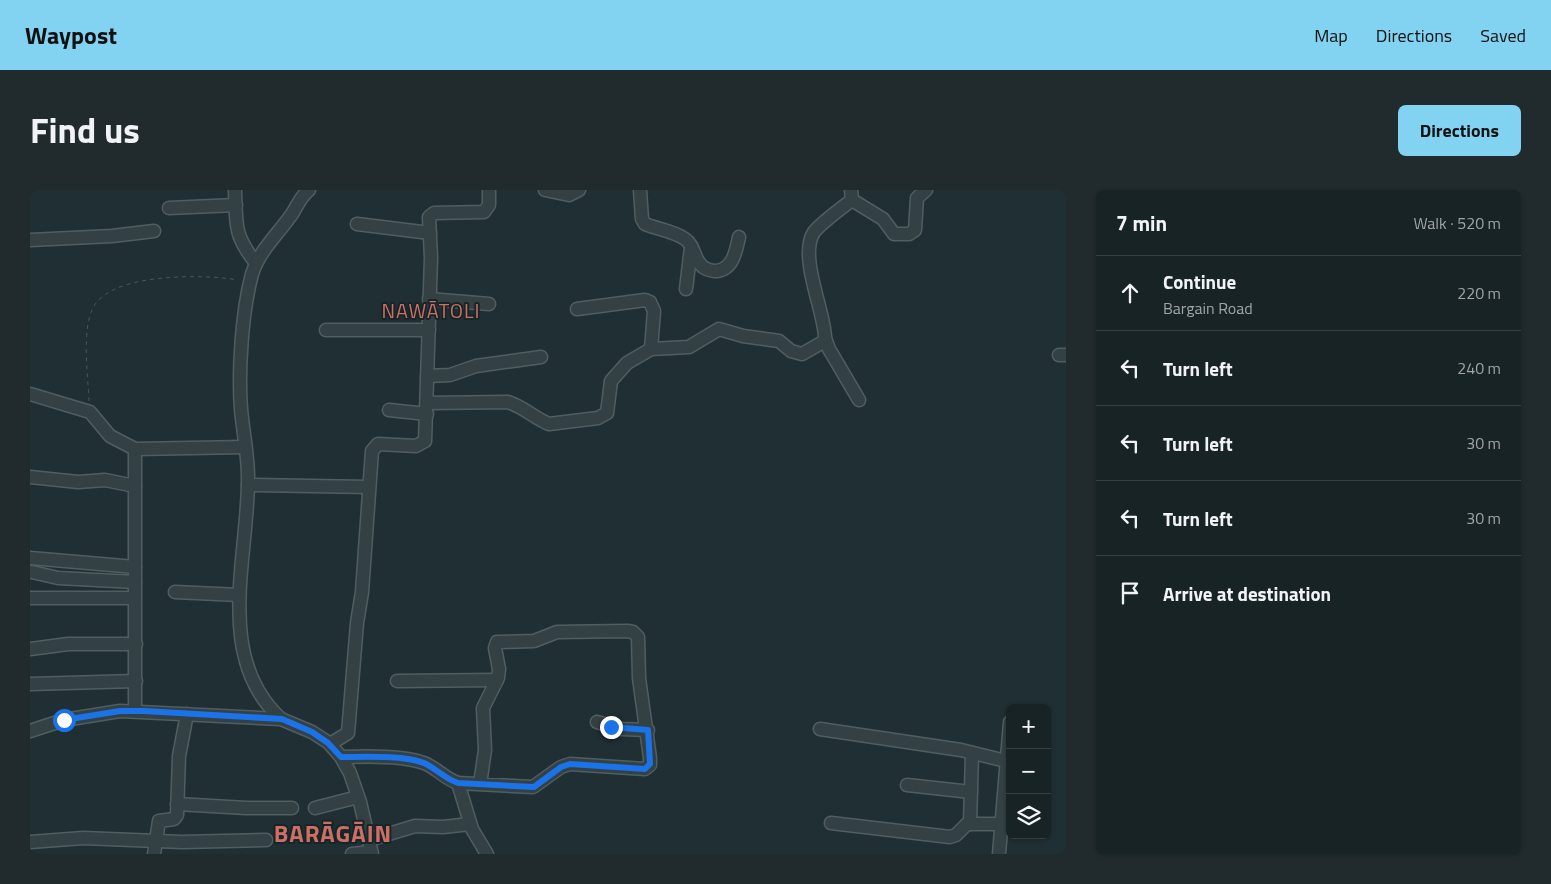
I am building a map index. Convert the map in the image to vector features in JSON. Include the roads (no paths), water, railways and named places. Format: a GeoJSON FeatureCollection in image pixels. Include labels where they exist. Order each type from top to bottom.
{"type":"FeatureCollection","features":[{"type":"Feature","properties":{"kind":"street"},"geometry":{"type":"LineString","coordinates":[[235,190],[240,240],[256,263]]}},
{"type":"Feature","properties":{"kind":"street"},"geometry":{"type":"LineString","coordinates":[[309,190],[256,263],[250,282],[242,349],[241,382],[248,485],[239,595],[242,636],[250,674],[272,710],[282,719],[312,732],[330,744],[341,757],[350,773],[358,797],[371,849]]}},
{"type":"Feature","properties":{"kind":"street"},"geometry":{"type":"LineString","coordinates":[[330,744],[346,736],[348,733],[357,623],[362,592],[368,487],[374,447],[382,443],[409,446],[422,444],[426,435],[430,298],[430,214],[484,212],[489,205],[489,190]]}},
{"type":"Feature","properties":{"kind":"street"},"geometry":{"type":"LineString","coordinates":[[545,190],[568,195],[579,190]]}},
{"type":"Feature","properties":{"kind":"street"},"geometry":{"type":"LineString","coordinates":[[640,190],[642,219],[645,224],[681,236],[692,245],[701,265],[708,270],[719,271],[726,268],[732,261],[739,237]]}},
{"type":"Feature","properties":{"kind":"street"},"geometry":{"type":"LineString","coordinates":[[859,400],[829,349],[825,338],[812,281],[811,241],[814,233],[851,195],[883,218],[894,234],[898,236],[915,230],[917,198],[926,190]]}},
{"type":"Feature","properties":{"kind":"street"},"geometry":{"type":"LineString","coordinates":[[168,208],[236,205]]}},
{"type":"Feature","properties":{"kind":"street"},"geometry":{"type":"LineString","coordinates":[[356,224],[430,233]]}},
{"type":"Feature","properties":{"kind":"street"},"geometry":{"type":"LineString","coordinates":[[30,240],[112,236],[154,231]]}},
{"type":"Feature","properties":{"kind":"street"},"geometry":{"type":"LineString","coordinates":[[686,289],[692,245]]}},
{"type":"Feature","properties":{"kind":"street"},"geometry":{"type":"LineString","coordinates":[[430,298],[489,304]]}},
{"type":"Feature","properties":{"kind":"street"},"geometry":{"type":"LineString","coordinates":[[577,309],[645,300],[650,302],[654,311],[651,349]]}},
{"type":"Feature","properties":{"kind":"street"},"geometry":{"type":"LineString","coordinates":[[326,330],[429,330]]}},
{"type":"Feature","properties":{"kind":"street"},"geometry":{"type":"LineString","coordinates":[[389,410],[427,409],[508,402],[521,406],[541,421],[549,424],[598,418],[607,413],[611,381],[617,372],[633,359],[651,349],[689,347],[719,330],[743,336],[779,341],[797,354],[813,348],[823,342],[825,338]]}},
{"type":"Feature","properties":{"kind":"street"},"geometry":{"type":"LineString","coordinates":[[427,376],[450,375],[476,366],[541,357]]}},
{"type":"Feature","properties":{"kind":"street"},"geometry":{"type":"LineString","coordinates":[[30,394],[90,412],[110,436],[135,449],[246,447]]}},
{"type":"Feature","properties":{"kind":"street"},"geometry":{"type":"LineString","coordinates":[[135,449],[135,711]]}},
{"type":"Feature","properties":{"kind":"street"},"geometry":{"type":"LineString","coordinates":[[30,477],[78,482],[105,480],[135,486]]}},
{"type":"Feature","properties":{"kind":"street"},"geometry":{"type":"LineString","coordinates":[[248,485],[368,487]]}},
{"type":"Feature","properties":{"kind":"street"},"geometry":{"type":"LineString","coordinates":[[30,558],[135,567]]}},
{"type":"Feature","properties":{"kind":"street"},"geometry":{"type":"LineString","coordinates":[[32,572],[58,578],[135,582]]}},
{"type":"Feature","properties":{"kind":"street"},"geometry":{"type":"LineString","coordinates":[[175,592],[239,595]]}},
{"type":"Feature","properties":{"kind":"street"},"geometry":{"type":"LineString","coordinates":[[30,598],[134,598]]}},
{"type":"Feature","properties":{"kind":"street"},"geometry":{"type":"LineString","coordinates":[[341,757],[410,760],[432,767],[449,781],[458,783],[534,787],[561,767],[570,764],[645,769],[650,764],[650,758],[640,678],[638,637],[633,632],[557,632],[534,641],[497,642],[495,648],[499,669],[497,680],[483,708],[486,750],[480,784]]}},
{"type":"Feature","properties":{"kind":"street"},"geometry":{"type":"LineString","coordinates":[[30,649],[68,644],[136,644]]}},
{"type":"Feature","properties":{"kind":"street"},"geometry":{"type":"LineString","coordinates":[[397,681],[497,680]]}},
{"type":"Feature","properties":{"kind":"street"},"geometry":{"type":"LineString","coordinates":[[30,684],[136,681]]}},
{"type":"Feature","properties":{"kind":"street"},"geometry":{"type":"LineString","coordinates":[[30,731],[72,719],[135,711],[282,719]]}},
{"type":"Feature","properties":{"kind":"street"},"geometry":{"type":"LineString","coordinates":[[155,848],[159,821],[174,819],[177,804],[179,756],[187,714]]}},
{"type":"Feature","properties":{"kind":"street"},"geometry":{"type":"LineString","coordinates":[[597,722],[622,729],[648,730]]}},
{"type":"Feature","properties":{"kind":"street"},"geometry":{"type":"LineString","coordinates":[[820,729],[972,753],[1006,761],[999,854]]}},
{"type":"Feature","properties":{"kind":"street"},"geometry":{"type":"LineString","coordinates":[[970,824],[972,753]]}},
{"type":"Feature","properties":{"kind":"street"},"geometry":{"type":"LineString","coordinates":[[458,783],[470,824],[487,854]]}},
{"type":"Feature","properties":{"kind":"street"},"geometry":{"type":"LineString","coordinates":[[907,784],[971,792]]}},
{"type":"Feature","properties":{"kind":"street"},"geometry":{"type":"LineString","coordinates":[[315,808],[358,797]]}},
{"type":"Feature","properties":{"kind":"street"},"geometry":{"type":"LineString","coordinates":[[177,804],[246,808],[292,808]]}},
{"type":"Feature","properties":{"kind":"street"},"geometry":{"type":"LineString","coordinates":[[831,823],[950,837],[970,824],[1001,824]]}},
{"type":"Feature","properties":{"kind":"street"},"geometry":{"type":"LineString","coordinates":[[352,854],[371,849],[415,826],[443,827],[470,824]]}},
{"type":"Feature","properties":{"kind":"street"},"geometry":{"type":"LineString","coordinates":[[30,842],[84,838],[155,848],[266,840]]}},
{"type":"Feature","properties":{"kind":"district","name":"NAWĀTOLI"},"geometry":{"type":"Point","coordinates":[431,310]}},
{"type":"Feature","properties":{"kind":"district","name":"BARĀGĀIN"},"geometry":{"type":"Point","coordinates":[333,833]}}]}
